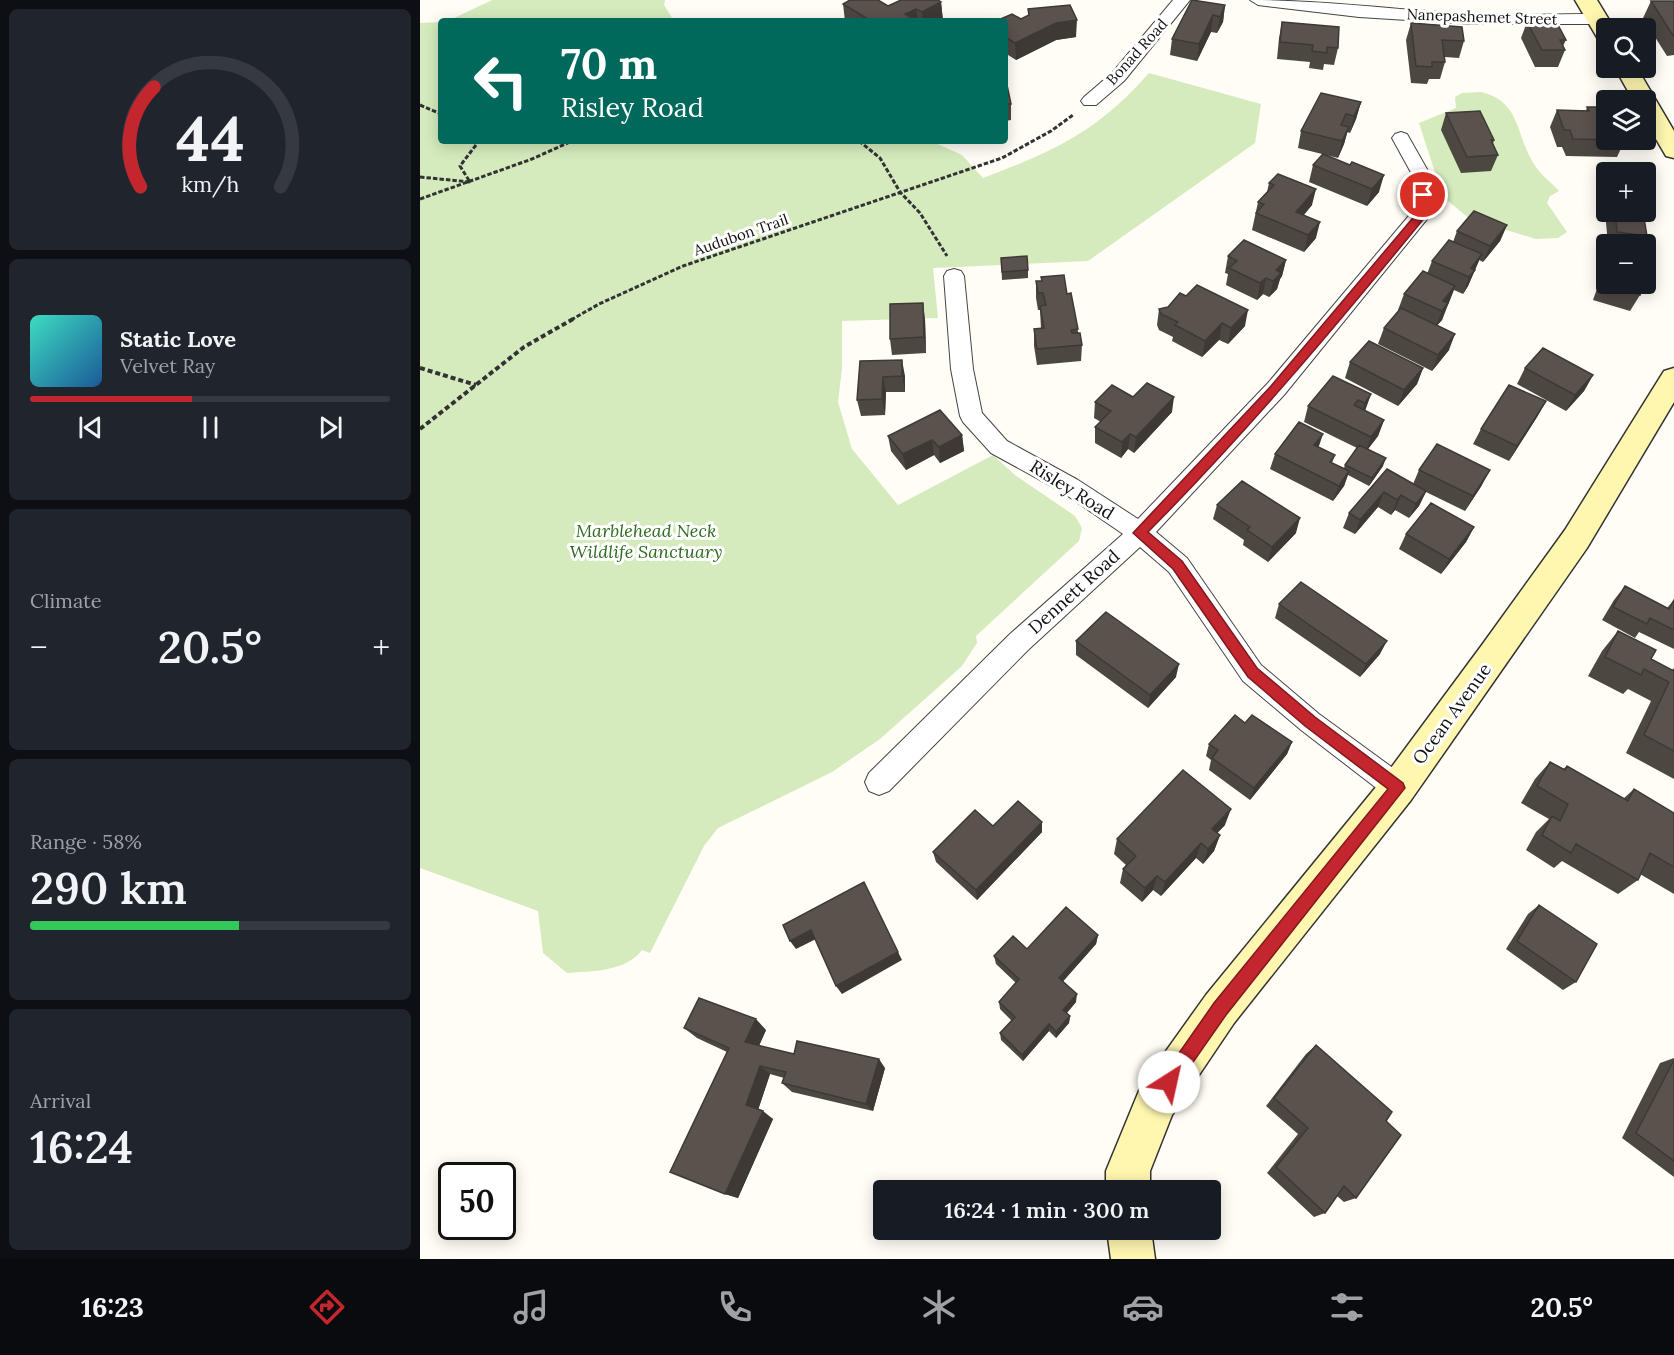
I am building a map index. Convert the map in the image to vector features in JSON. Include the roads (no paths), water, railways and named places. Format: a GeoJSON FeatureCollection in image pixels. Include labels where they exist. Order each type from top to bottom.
{"type":"FeatureCollection","features":[{"type":"Feature","properties":{"kind":"main road"},"geometry":{"type":"LineString","coordinates":[[1586,0],[1597,18]]}},
{"type":"Feature","properties":{"kind":"main road"},"geometry":{"type":"LineString","coordinates":[[1632,78],[1674,151]]}},
{"type":"Feature","properties":{"kind":"main road","name":"Ocean Avenue"},"geometry":{"type":"LineString","coordinates":[[1128,1180],[1128,1172],[1156,1101],[1220,1009],[1398,788],[1576,539],[1674,378]]}},
{"type":"Feature","properties":{"kind":"main road"},"geometry":{"type":"LineString","coordinates":[[1131,1240],[1133,1259]]}},
{"type":"Feature","properties":{"kind":"street","name":"Bonad Road"},"geometry":{"type":"LineString","coordinates":[[1090,101],[1118,77],[1182,0]]}},
{"type":"Feature","properties":{"kind":"street","name":"Nanepashemet Street"},"geometry":{"type":"LineString","coordinates":[[1258,0],[1359,12],[1596,26]]}},
{"type":"Feature","properties":{"kind":"street","name":"Dennett Road"},"geometry":{"type":"LineString","coordinates":[[879,782],[1019,642],[1140,533],[1200,472],[1276,389],[1422,213],[1423,178],[1401,138]]}},
{"type":"Feature","properties":{"kind":"street","name":"Risley Road"},"geometry":{"type":"LineString","coordinates":[[954,276],[962,369],[971,416],[999,447],[1070,486],[1140,533],[1178,565],[1252,673],[1310,722],[1398,788]]}},
{"type":"Feature","properties":{"kind":"park label","name":"Marblehead Neck Wildlife Sanctuary"},"geometry":{"type":"Point","coordinates":[646,541]}}]}
